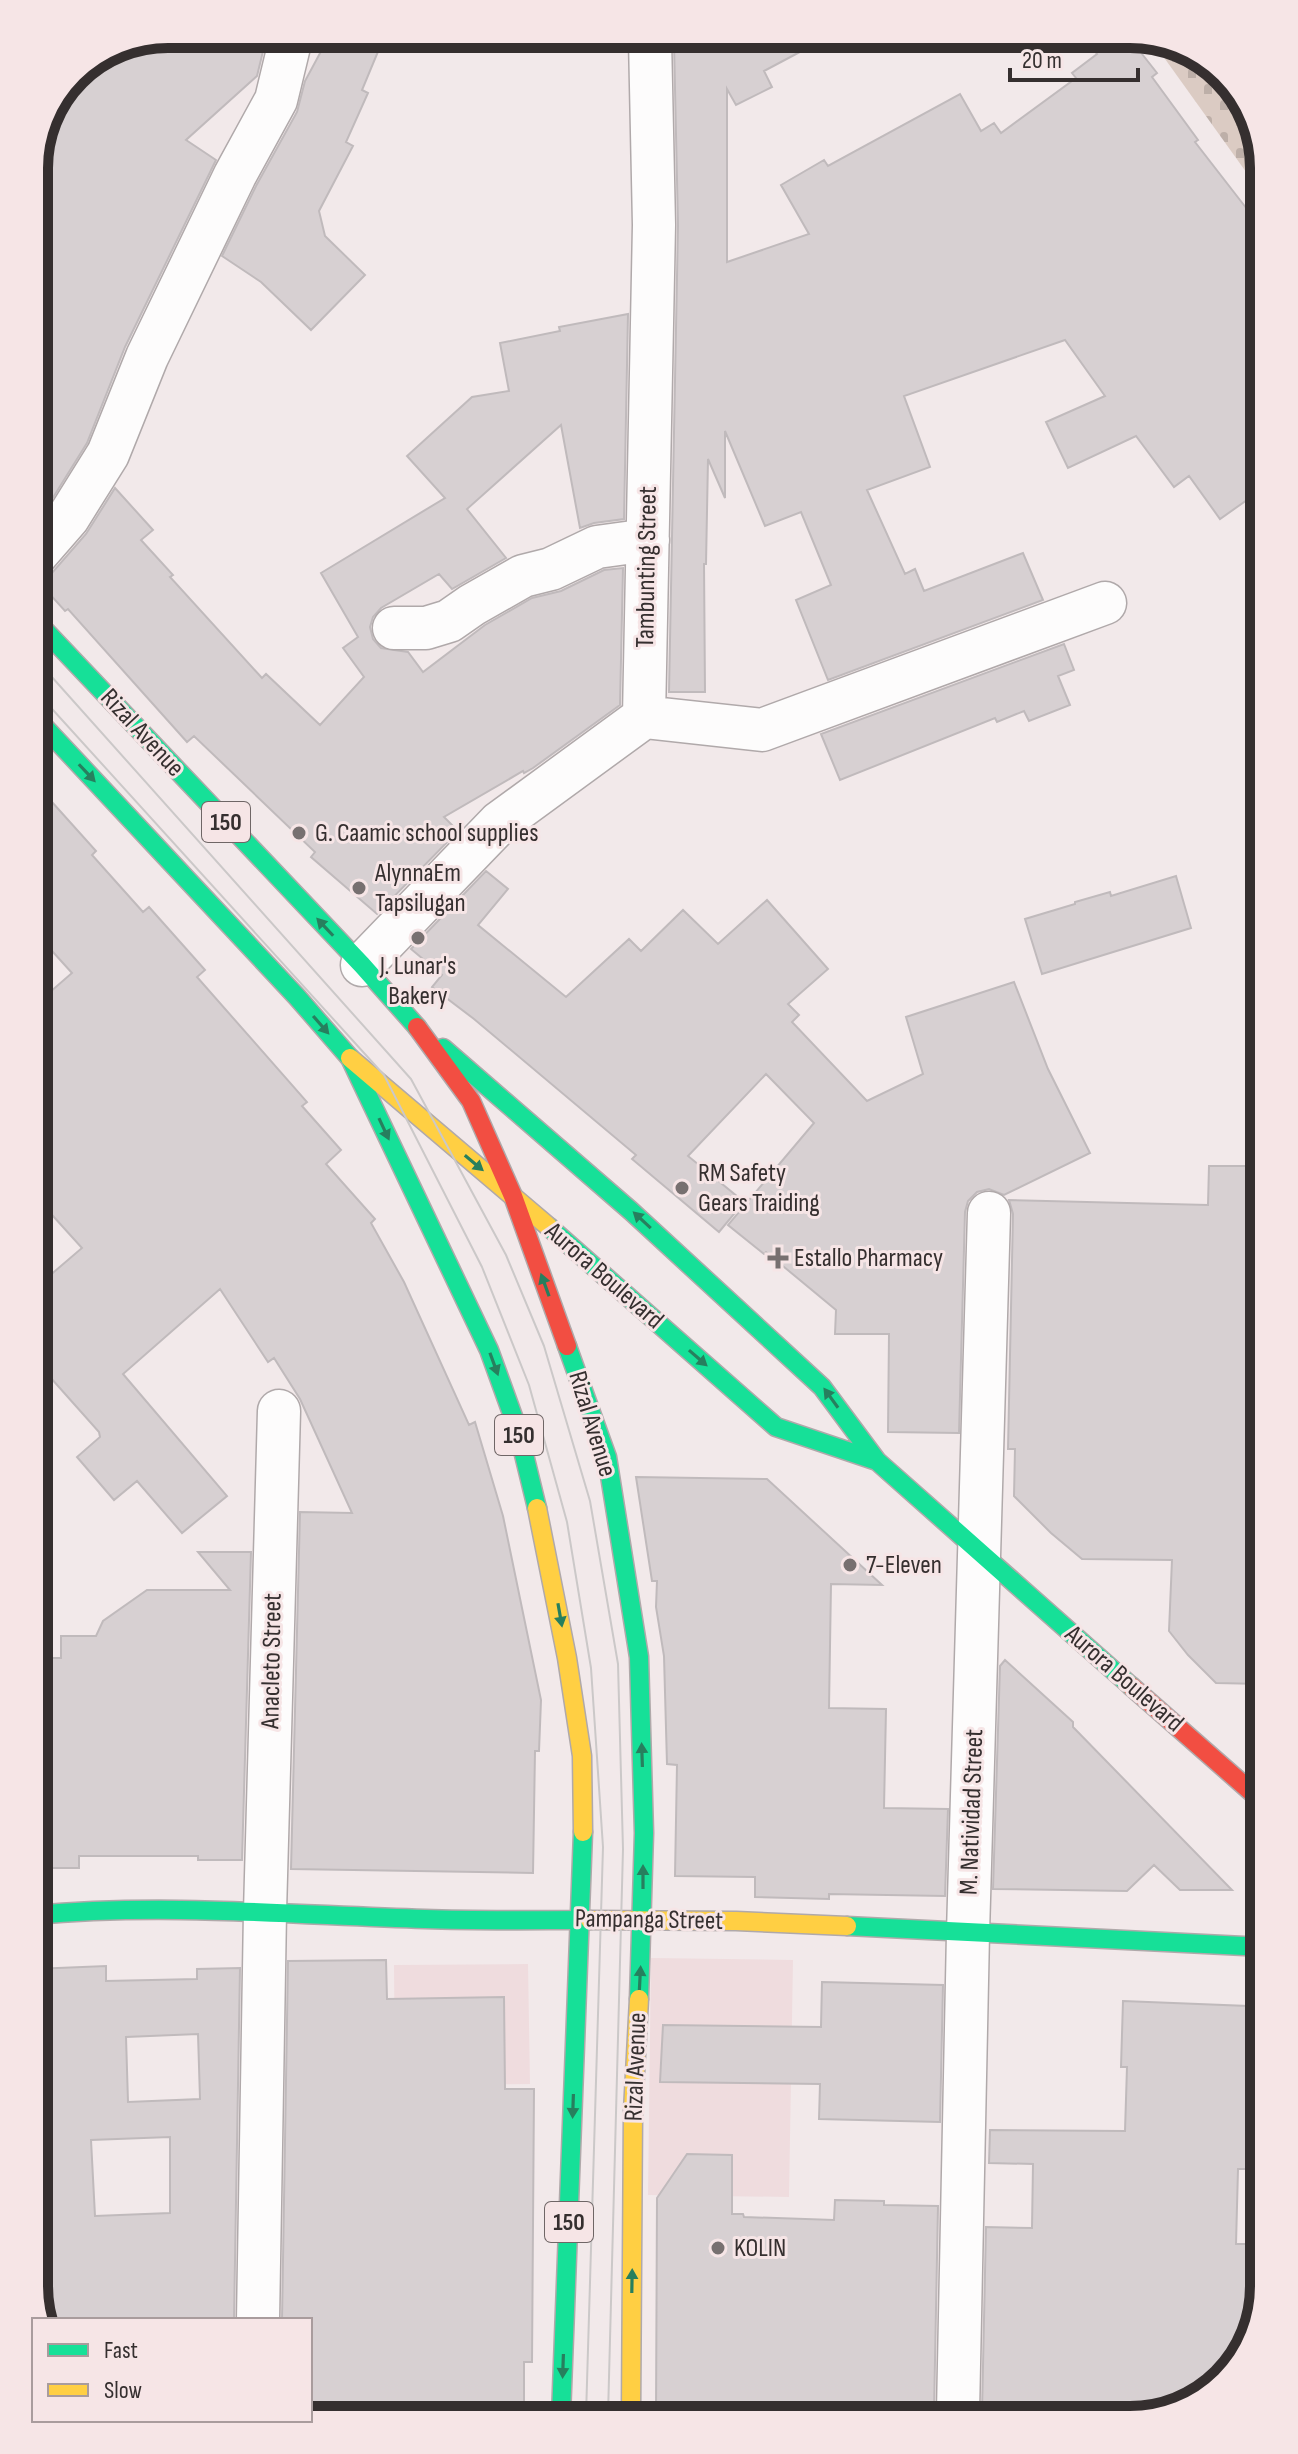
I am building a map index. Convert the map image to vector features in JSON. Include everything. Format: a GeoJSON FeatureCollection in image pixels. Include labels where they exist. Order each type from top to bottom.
{"type":"FeatureCollection","features":[{"type":"Feature","properties":{"kind":"main road","name":"Rizal Avenue"},"geometry":{"type":"LineString","coordinates":[[48,634],[362,965],[416,1025],[471,1101],[513,1196],[607,1457],[639,1657],[644,1833],[643,1920],[633,2111],[631,2406]]}},
{"type":"Feature","properties":{"kind":"main road","name":"150"},"geometry":{"type":"LineString","coordinates":[[48,731],[297,997],[350,1058],[489,1350],[518,1430],[546,1543],[582,1756],[583,1842],[561,2406]]}},
{"type":"Feature","properties":{"kind":"main road","name":"Aurora Boulevard"},"geometry":{"type":"LineString","coordinates":[[416,1025],[631,1211],[822,1387],[877,1461],[1250,1791]]}},
{"type":"Feature","properties":{"kind":"main road","name":"Aurora Boulevard"},"geometry":{"type":"LineString","coordinates":[[350,1058],[513,1196],[776,1427],[877,1461]]}},
{"type":"Feature","properties":{"kind":"main road","name":"Pampanga Street"},"geometry":{"type":"LineString","coordinates":[[48,1914],[78,1911],[265,1912],[428,1919],[736,1921],[1250,1946]]}},
{"type":"Feature","properties":{"kind":"street"},"geometry":{"type":"LineString","coordinates":[[48,541],[68,518],[108,454],[147,357],[235,175],[276,100],[289,48]]}},
{"type":"Feature","properties":{"kind":"street","name":"Tambunting Street"},"geometry":{"type":"LineString","coordinates":[[644,717],[654,225],[650,48]]}},
{"type":"Feature","properties":{"kind":"street"},"geometry":{"type":"LineString","coordinates":[[394,628],[426,628],[449,621],[523,576],[551,569],[597,547],[648,540]]}},
{"type":"Feature","properties":{"kind":"street"},"geometry":{"type":"LineString","coordinates":[[362,965],[499,823],[644,717],[762,730],[1105,603]]}},
{"type":"Feature","properties":{"kind":"street","name":"M. Natividad Street"},"geometry":{"type":"LineString","coordinates":[[958,2406],[989,1213]]}},
{"type":"Feature","properties":{"kind":"street","name":"Anacleto Street"},"geometry":{"type":"LineString","coordinates":[[258,2318],[265,1912],[279,1411]]}},
{"type":"Feature","properties":{"kind":"shaded area"},"geometry":{"type":"Polygon","coordinates":[[[651,1958],[793,1960],[789,2197],[648,2195],[651,1958]]]}},
{"type":"Feature","properties":{"kind":"shaded area"},"geometry":{"type":"Polygon","coordinates":[[[528,1964],[530,2084],[395,2085],[394,1965],[528,1964]]]}},
{"type":"Feature","properties":{"kind":"green space"},"geometry":{"type":"Polygon","coordinates":[[[1160,52],[1197,68],[1225,95],[1241,122],[1248,145],[1250,177],[1160,52]]]}},
{"type":"Feature","properties":{"kind":"building"},"geometry":{"type":"Polygon","coordinates":[[[168,48],[264,48],[257,76],[186,140],[216,160],[125,347],[87,443],[49,504],[48,160],[57,122],[68,101],[83,83],[101,68],[122,57],[145,50],[168,48]]]}},
{"type":"Feature","properties":{"kind":"building"},"geometry":{"type":"Polygon","coordinates":[[[323,48],[380,48],[362,90],[368,93],[346,142],[353,146],[319,211],[325,236],[365,275],[311,330],[261,282],[222,256],[297,112],[305,81],[323,48]]]}},
{"type":"Feature","properties":{"kind":"building"},"geometry":{"type":"Polygon","coordinates":[[[674,48],[807,48],[764,71],[772,87],[736,105],[727,89],[727,262],[809,234],[781,185],[824,160],[828,166],[960,94],[981,131],[994,123],[1001,133],[1076,78],[1072,73],[1097,54],[1092,48],[1137,48],[1157,73],[1152,77],[1198,140],[1195,142],[1250,213],[1250,498],[1220,519],[1189,476],[1174,487],[1136,436],[1068,468],[1046,422],[1105,396],[1065,340],[904,396],[930,467],[867,490],[905,574],[915,569],[924,591],[1023,553],[1043,600],[828,680],[796,600],[831,585],[801,512],[765,526],[725,431],[725,498],[708,459],[704,564],[705,692],[669,692],[678,225],[674,48]]]}},
{"type":"Feature","properties":{"kind":"building"},"geometry":{"type":"Polygon","coordinates":[[[628,314],[624,519],[580,528],[561,425],[467,509],[506,558],[452,589],[439,574],[381,608],[373,617],[370,627],[373,639],[381,648],[408,652],[423,672],[485,625],[532,598],[561,591],[604,570],[623,568],[620,705],[533,768],[444,817],[458,831],[377,914],[311,857],[315,852],[194,736],[187,742],[68,609],[65,611],[48,592],[48,575],[86,534],[115,488],[153,530],[141,540],[173,575],[170,577],[262,678],[266,674],[320,725],[364,677],[343,648],[358,637],[321,573],[445,498],[407,456],[472,397],[509,391],[500,343],[560,331],[559,327],[628,314]]]}},
{"type":"Feature","properties":{"kind":"building"},"geometry":{"type":"Polygon","coordinates":[[[1064,644],[1074,670],[1058,676],[1070,705],[1029,721],[1024,711],[997,722],[995,718],[840,780],[821,734],[1064,644]]]}},
{"type":"Feature","properties":{"kind":"building"},"geometry":{"type":"Polygon","coordinates":[[[48,798],[96,851],[92,855],[143,912],[149,907],[205,970],[197,977],[307,1102],[302,1106],[341,1150],[326,1164],[375,1219],[371,1223],[404,1282],[469,1425],[475,1422],[503,1516],[541,1700],[539,1751],[535,1751],[533,1873],[291,1869],[300,1512],[352,1513],[300,1399],[274,1358],[268,1362],[220,1289],[123,1374],[227,1496],[182,1533],[137,1481],[114,1500],[77,1457],[100,1437],[99,1432],[48,1375],[48,1277],[82,1248],[48,1210],[48,994],[72,973],[48,946],[48,798]]]}},
{"type":"Feature","properties":{"kind":"building"},"geometry":{"type":"Polygon","coordinates":[[[486,871],[508,889],[478,925],[566,997],[629,939],[641,951],[683,910],[718,944],[767,900],[828,969],[788,1004],[799,1015],[792,1022],[867,1101],[923,1074],[906,1017],[1014,982],[1048,1069],[1090,1153],[1004,1195],[989,1189],[977,1192],[968,1201],[965,1212],[959,1433],[888,1432],[889,1334],[835,1334],[836,1310],[728,1225],[814,1123],[766,1074],[688,1156],[744,1202],[719,1232],[632,1159],[636,1155],[432,987],[442,975],[411,949],[486,871]]]}},
{"type":"Feature","properties":{"kind":"building"},"geometry":{"type":"Polygon","coordinates":[[[1176,876],[1191,928],[1042,974],[1025,919],[1110,892],[1111,896],[1176,876]]]}},
{"type":"Feature","properties":{"kind":"building"},"geometry":{"type":"Polygon","coordinates":[[[1209,1166],[1250,1166],[1250,1684],[1216,1683],[1169,1631],[1172,1560],[1082,1559],[1014,1496],[1015,1449],[1008,1449],[1013,1214],[1009,1200],[1208,1205],[1209,1166]]]}},
{"type":"Feature","properties":{"kind":"building"},"geometry":{"type":"Polygon","coordinates":[[[636,1477],[767,1479],[882,1585],[831,1584],[829,1708],[886,1709],[884,1808],[948,1809],[945,1896],[829,1894],[829,1899],[755,1897],[755,1877],[675,1876],[677,1765],[667,1764],[664,1656],[656,1607],[657,1581],[652,1581],[636,1477]]]}},
{"type":"Feature","properties":{"kind":"building"},"geometry":{"type":"Polygon","coordinates":[[[198,1552],[251,1552],[242,1860],[198,1860],[198,1856],[79,1856],[79,1868],[48,1868],[48,1658],[61,1658],[61,1636],[96,1636],[103,1621],[147,1590],[230,1590],[198,1552]]]}},
{"type":"Feature","properties":{"kind":"building"},"geometry":{"type":"Polygon","coordinates":[[[1005,1660],[1073,1722],[1073,1727],[1232,1890],[1180,1890],[1154,1865],[1127,1891],[993,1889],[1000,1666],[1005,1660]]]}},
{"type":"Feature","properties":{"kind":"building"},"geometry":{"type":"Polygon","coordinates":[[[386,1960],[387,1999],[504,1997],[505,2089],[534,2089],[532,2362],[524,2362],[524,2406],[312,2406],[312,2318],[282,2318],[288,1961],[386,1960]]]}},
{"type":"Feature","properties":{"kind":"building"},"geometry":{"type":"Polygon","coordinates":[[[106,1966],[106,1981],[197,1979],[197,1969],[240,1968],[234,2318],[53,2318],[48,2286],[48,1968],[106,1966]],[[198,2034],[126,2037],[128,2102],[200,2099],[198,2034]],[[170,2137],[91,2140],[95,2216],[170,2213],[170,2137]]]}},
{"type":"Feature","properties":{"kind":"building"},"geometry":{"type":"Polygon","coordinates":[[[822,1982],[943,1985],[940,2122],[819,2119],[820,2084],[660,2082],[663,2025],[821,2027],[822,1982]]]}},
{"type":"Feature","properties":{"kind":"building"},"geometry":{"type":"Polygon","coordinates":[[[1123,2001],[1248,2006],[1246,2169],[1238,2169],[1236,2244],[1250,2244],[1250,2286],[1244,2324],[1238,2339],[1220,2365],[1197,2386],[1153,2404],[982,2406],[986,2227],[1032,2228],[1033,2164],[989,2163],[990,2130],[1125,2131],[1127,2067],[1121,2067],[1123,2001]]]}},
{"type":"Feature","properties":{"kind":"building"},"geometry":{"type":"Polygon","coordinates":[[[687,2154],[732,2155],[732,2214],[743,2214],[744,2217],[834,2220],[835,2200],[938,2206],[934,2406],[656,2406],[657,2198],[687,2154]]]}},
{"type":"Feature","properties":{"kind":"tram line"},"geometry":{"type":"LineString","coordinates":[[48,673],[411,1079],[506,1255],[544,1346],[590,1501],[618,1664],[623,1849],[608,2406]]}},
{"type":"Feature","properties":{"kind":"tram line"},"geometry":{"type":"LineString","coordinates":[[48,704],[384,1075],[482,1267],[529,1385],[567,1522],[591,1668],[603,1847],[586,2406]]}},
{"type":"Feature","properties":{"kind":"traffic: fast"},"geometry":{"type":"LineString","coordinates":[[48,634],[417,1027]]}},
{"type":"Feature","properties":{"kind":"traffic: fast"},"geometry":{"type":"LineString","coordinates":[[48,731],[297,997],[350,1058],[489,1350],[518,1430],[537,1508]]}},
{"type":"Feature","properties":{"kind":"traffic: fast"},"geometry":{"type":"LineString","coordinates":[[443,1048],[631,1211],[822,1387],[877,1461],[1131,1686]]}},
{"type":"Feature","properties":{"kind":"traffic: fast"},"geometry":{"type":"LineString","coordinates":[[549,1227],[776,1427],[877,1461]]}},
{"type":"Feature","properties":{"kind":"traffic: fast"},"geometry":{"type":"LineString","coordinates":[[567,1346],[607,1457],[639,1657],[644,1833],[639,1999]]}},
{"type":"Feature","properties":{"kind":"traffic: fast"},"geometry":{"type":"LineString","coordinates":[[561,2406],[583,1832]]}},
{"type":"Feature","properties":{"kind":"traffic: fast"},"geometry":{"type":"LineString","coordinates":[[48,1914],[181,1910],[446,1920],[590,1920]]}},
{"type":"Feature","properties":{"kind":"traffic: fast"},"geometry":{"type":"LineString","coordinates":[[847,1926],[1250,1946]]}},
{"type":"Feature","properties":{"kind":"traffic: slow"},"geometry":{"type":"LineString","coordinates":[[350,1058],[549,1227]]}},
{"type":"Feature","properties":{"kind":"traffic: slow"},"geometry":{"type":"LineString","coordinates":[[537,1508],[567,1658],[582,1756],[583,1832]]}},
{"type":"Feature","properties":{"kind":"traffic: slow"},"geometry":{"type":"LineString","coordinates":[[590,1920],[736,1921],[847,1926]]}},
{"type":"Feature","properties":{"kind":"traffic: slow"},"geometry":{"type":"LineString","coordinates":[[631,2406],[633,2111],[639,1999]]}},
{"type":"Feature","properties":{"kind":"traffic: jam"},"geometry":{"type":"LineString","coordinates":[[417,1027],[471,1101],[513,1196],[567,1346]]}},
{"type":"Feature","properties":{"kind":"traffic: jam"},"geometry":{"type":"LineString","coordinates":[[1131,1686],[1250,1791]]}},
{"type":"Feature","properties":{"kind":"place","name":"G. Caamic school supplies"},"geometry":{"type":"Point","coordinates":[299,833]}},
{"type":"Feature","properties":{"kind":"place","name":"AlynnaEm Tapsilugan"},"geometry":{"type":"Point","coordinates":[359,888]}},
{"type":"Feature","properties":{"kind":"place","name":"J. Lunar's Bakery"},"geometry":{"type":"Point","coordinates":[418,938]}},
{"type":"Feature","properties":{"kind":"place","name":"RM Safety Gears Traiding"},"geometry":{"type":"Point","coordinates":[682,1188]}},
{"type":"Feature","properties":{"kind":"place","name":"Estallo Pharmacy"},"geometry":{"type":"Point","coordinates":[778,1258]}},
{"type":"Feature","properties":{"kind":"place","name":"7-Eleven"},"geometry":{"type":"Point","coordinates":[850,1565]}},
{"type":"Feature","properties":{"kind":"place","name":"KOLIN"},"geometry":{"type":"Point","coordinates":[718,2248]}}]}
